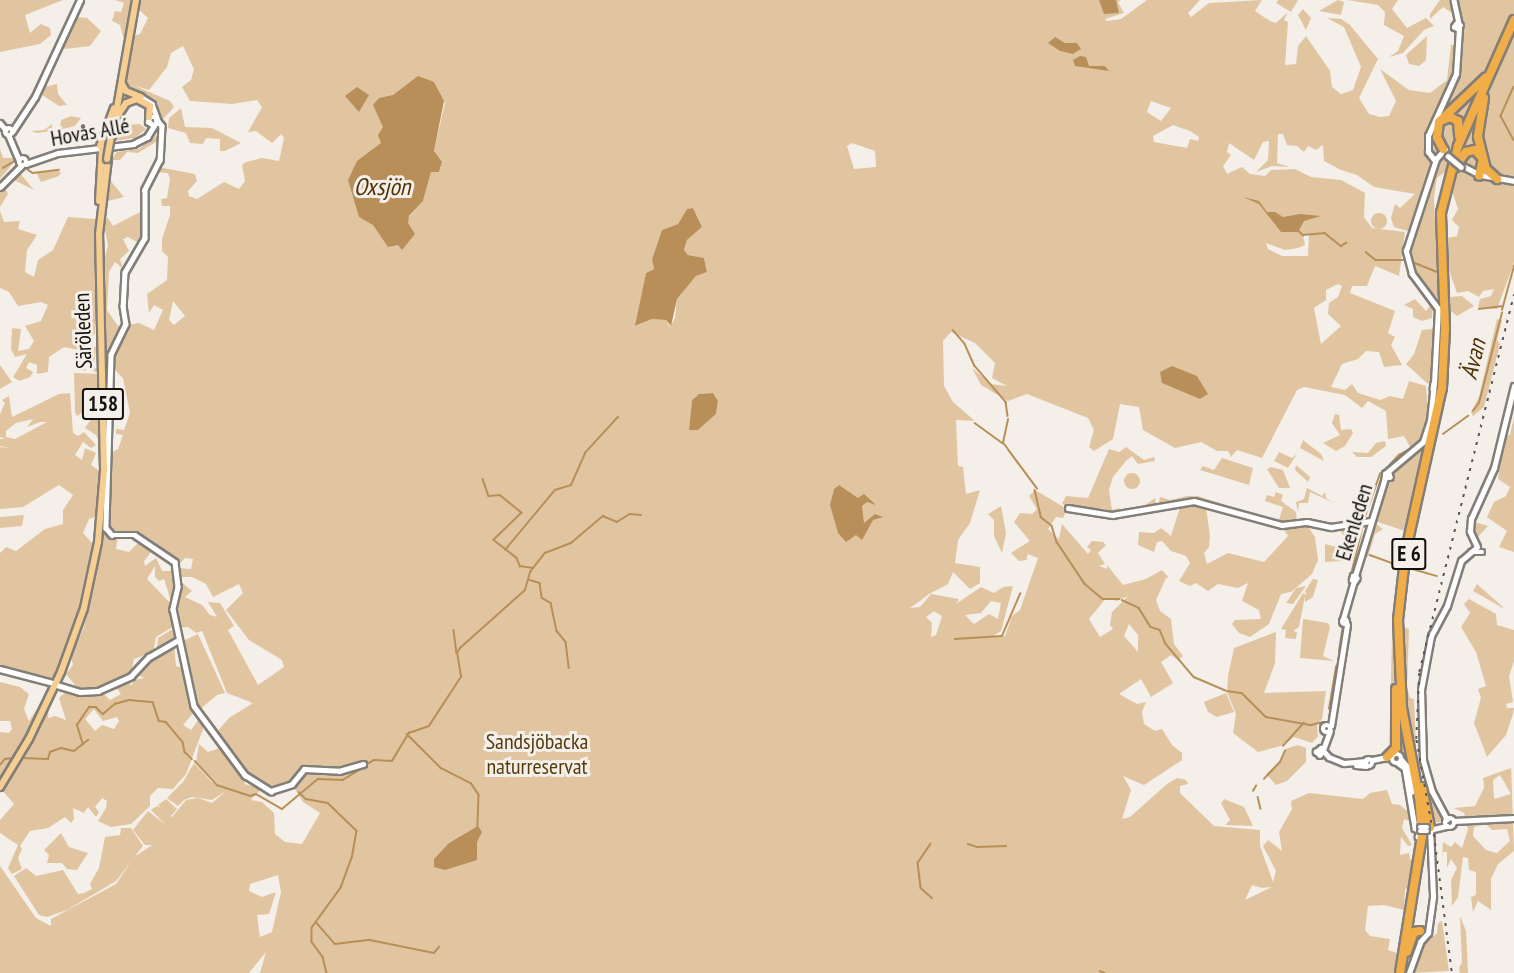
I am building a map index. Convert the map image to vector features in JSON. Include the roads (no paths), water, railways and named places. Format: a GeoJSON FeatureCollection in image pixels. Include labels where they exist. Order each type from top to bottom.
{"type":"FeatureCollection","features":[{"type":"Feature","properties":{"kind":"highway","name":"E 6"},"geometry":{"type":"LineString","coordinates":[[1402,973],[1408,920],[1420,861],[1422,825],[1402,708],[1398,661],[1402,579],[1437,423],[1445,322],[1442,207],[1448,152],[1493,67],[1514,20]]}},
{"type":"Feature","properties":{"kind":"highway","name":"E 6"},"geometry":{"type":"LineString","coordinates":[[1402,973],[1424,849],[1417,768],[1402,678],[1403,604],[1411,546],[1439,431],[1448,345],[1449,303],[1442,252],[1444,214],[1458,167],[1484,96],[1514,30]]}},
{"type":"Feature","properties":{"kind":"highway"},"geometry":{"type":"LineString","coordinates":[[1448,152],[1437,137],[1439,122],[1474,92],[1493,67]]}},
{"type":"Feature","properties":{"kind":"highway"},"geometry":{"type":"LineString","coordinates":[[1484,96],[1477,127],[1488,172],[1497,179]]}},
{"type":"Feature","properties":{"kind":"highway"},"geometry":{"type":"LineString","coordinates":[[1458,167],[1466,152],[1475,150],[1483,159],[1479,175]]}},
{"type":"Feature","properties":{"kind":"highway"},"geometry":{"type":"LineString","coordinates":[[1479,175],[1485,162]]}},
{"type":"Feature","properties":{"kind":"highway"},"geometry":{"type":"LineString","coordinates":[[1394,758],[1398,661]]}},
{"type":"Feature","properties":{"kind":"highway"},"geometry":{"type":"LineString","coordinates":[[1417,768],[1430,829]]}},
{"type":"Feature","properties":{"kind":"highway"},"geometry":{"type":"LineString","coordinates":[[1408,920],[1411,886]]}},
{"type":"Feature","properties":{"kind":"highway"},"geometry":{"type":"LineString","coordinates":[[1406,955],[1414,932],[1422,933]]}},
{"type":"Feature","properties":{"kind":"main road","name":"Säröleden"},"geometry":{"type":"LineString","coordinates":[[0,785],[29,739],[63,665],[84,608],[98,542],[104,470],[99,234],[110,135],[135,0]]}},
{"type":"Feature","properties":{"kind":"main road"},"geometry":{"type":"LineString","coordinates":[[122,73],[124,89],[141,97]]}},
{"type":"Feature","properties":{"kind":"main road","name":"158"},"geometry":{"type":"LineString","coordinates":[[103,147],[120,111],[129,101],[147,102],[152,110],[154,122]]}},
{"type":"Feature","properties":{"kind":"main road"},"geometry":{"type":"LineString","coordinates":[[99,207],[103,147]]}},
{"type":"Feature","properties":{"kind":"main road","name":"Säröleden"},"geometry":{"type":"LineString","coordinates":[[0,785],[32,729],[62,664],[82,608],[97,542],[103,471],[99,207],[108,159]]}},
{"type":"Feature","properties":{"kind":"street"},"geometry":{"type":"LineString","coordinates":[[9,132],[35,97],[80,0]]}},
{"type":"Feature","properties":{"kind":"street"},"geometry":{"type":"LineString","coordinates":[[1435,159],[1428,149],[1429,130],[1458,68],[1454,0]]}},
{"type":"Feature","properties":{"kind":"street"},"geometry":{"type":"LineString","coordinates":[[141,97],[152,104],[154,122],[162,126],[160,160],[145,191],[145,239],[124,274],[126,327],[111,355],[106,528],[112,535],[135,535],[175,562],[178,587],[173,609],[178,640],[195,708],[239,769],[255,783],[273,790],[292,784],[303,769],[339,771],[363,764]]}},
{"type":"Feature","properties":{"kind":"street","name":"Hovås Allé"},"geometry":{"type":"LineString","coordinates":[[18,147],[24,156],[34,157],[103,147],[139,140],[147,134],[154,122]]}},
{"type":"Feature","properties":{"kind":"street"},"geometry":{"type":"LineString","coordinates":[[0,123],[18,147],[22,162]]}},
{"type":"Feature","properties":{"kind":"street"},"geometry":{"type":"LineString","coordinates":[[9,132],[22,162]]}},
{"type":"Feature","properties":{"kind":"street","name":"Hovås Allé"},"geometry":{"type":"LineString","coordinates":[[22,162],[58,153],[103,147]]}},
{"type":"Feature","properties":{"kind":"street"},"geometry":{"type":"LineString","coordinates":[[1448,152],[1458,167],[1479,175],[1513,181]]}},
{"type":"Feature","properties":{"kind":"street","name":"Ekenleden"},"geometry":{"type":"LineString","coordinates":[[1394,758],[1369,763],[1344,763],[1321,751],[1330,718],[1354,579],[1371,521],[1387,476],[1423,442],[1434,386],[1438,309],[1432,297],[1413,276],[1406,255],[1435,159],[1448,152]]}},
{"type":"Feature","properties":{"kind":"street","name":"Hovås Allé"},"geometry":{"type":"LineString","coordinates":[[22,162],[34,157]]}},
{"type":"Feature","properties":{"kind":"street"},"geometry":{"type":"LineString","coordinates":[[0,184],[22,162]]}},
{"type":"Feature","properties":{"kind":"street"},"geometry":{"type":"LineString","coordinates":[[1479,175],[1513,181]]}},
{"type":"Feature","properties":{"kind":"street"},"geometry":{"type":"LineString","coordinates":[[1451,822],[1432,792],[1423,760],[1420,697],[1431,636],[1445,611],[1461,561],[1477,547],[1470,532],[1471,519],[1494,468],[1514,386]]}},
{"type":"Feature","properties":{"kind":"street"},"geometry":{"type":"LineString","coordinates":[[1068,508],[1112,515],[1194,501],[1282,525],[1307,522],[1331,527],[1371,521]]}},
{"type":"Feature","properties":{"kind":"street"},"geometry":{"type":"LineString","coordinates":[[1469,553],[1482,552]]}},
{"type":"Feature","properties":{"kind":"street"},"geometry":{"type":"LineString","coordinates":[[0,669],[85,693],[98,691],[131,676],[149,657],[178,640]]}},
{"type":"Feature","properties":{"kind":"street"},"geometry":{"type":"LineString","coordinates":[[1394,758],[1408,767],[1418,828],[1411,886]]}},
{"type":"Feature","properties":{"kind":"street"},"geometry":{"type":"LineString","coordinates":[[1418,828],[1430,829],[1451,822],[1514,818]]}},
{"type":"Feature","properties":{"kind":"street"},"geometry":{"type":"LineString","coordinates":[[1409,973],[1428,919],[1434,886],[1430,829]]}},
{"type":"Feature","properties":{"kind":"water"},"geometry":{"type":"Polygon","coordinates":[[[1099,0],[1116,0],[1119,13],[1104,14],[1099,0]]]}},
{"type":"Feature","properties":{"kind":"water"},"geometry":{"type":"Polygon","coordinates":[[[1055,37],[1065,43],[1077,43],[1081,49],[1073,54],[1060,51],[1048,43],[1055,37]]]}},
{"type":"Feature","properties":{"kind":"water"},"geometry":{"type":"Polygon","coordinates":[[[1080,56],[1086,57],[1089,66],[1105,66],[1109,71],[1075,66],[1073,60],[1080,56]]]}},
{"type":"Feature","properties":{"kind":"water","name":"Oxsjön"},"geometry":{"type":"Polygon","coordinates":[[[418,76],[434,82],[444,101],[434,151],[442,162],[439,172],[431,172],[423,201],[409,216],[408,223],[415,234],[402,250],[398,245],[388,247],[373,225],[359,217],[348,180],[357,161],[381,143],[378,135],[383,127],[373,105],[379,98],[393,95],[418,76]]]}},
{"type":"Feature","properties":{"kind":"water"},"geometry":{"type":"Polygon","coordinates":[[[357,87],[369,95],[359,112],[345,96],[357,87]]]}},
{"type":"Feature","properties":{"kind":"water"},"geometry":{"type":"Polygon","coordinates":[[[1243,197],[1259,201],[1267,212],[1275,212],[1283,217],[1300,214],[1321,216],[1304,221],[1298,232],[1281,232],[1259,204],[1243,197]]]}},
{"type":"Feature","properties":{"kind":"water"},"geometry":{"type":"Polygon","coordinates":[[[693,208],[702,227],[687,240],[684,250],[688,255],[704,258],[707,272],[696,276],[677,299],[671,326],[666,320],[652,319],[635,326],[646,273],[654,269],[652,259],[662,230],[678,224],[687,209],[693,208]]]}},
{"type":"Feature","properties":{"kind":"water"},"geometry":{"type":"Polygon","coordinates":[[[1172,366],[1197,376],[1208,394],[1200,399],[1162,383],[1160,372],[1172,366]]]}},
{"type":"Feature","properties":{"kind":"water"},"geometry":{"type":"Polygon","coordinates":[[[713,393],[718,401],[716,414],[698,430],[689,430],[692,400],[699,394],[713,393]]]}},
{"type":"Feature","properties":{"kind":"water"},"geometry":{"type":"Polygon","coordinates":[[[839,485],[858,498],[864,494],[876,505],[867,502],[862,506],[864,523],[875,514],[883,517],[873,520],[862,540],[856,535],[846,542],[838,533],[830,505],[834,489],[839,485]]]}},
{"type":"Feature","properties":{"kind":"water"},"geometry":{"type":"Polygon","coordinates":[[[478,826],[482,832],[477,842],[477,860],[445,870],[434,867],[434,859],[449,843],[478,826]]]}},
{"type":"Feature","properties":{"kind":"waterway"},"geometry":{"type":"LineString","coordinates":[[1514,87],[1501,116],[1514,140]]}},
{"type":"Feature","properties":{"kind":"waterway"},"geometry":{"type":"LineString","coordinates":[[3,168],[17,160]]}},
{"type":"Feature","properties":{"kind":"waterway"},"geometry":{"type":"LineString","coordinates":[[27,169],[33,173],[59,170]]}},
{"type":"Feature","properties":{"kind":"waterway"},"geometry":{"type":"LineString","coordinates":[[1299,231],[1303,235],[1325,233],[1341,246],[1346,243]]}},
{"type":"Feature","properties":{"kind":"waterway"},"geometry":{"type":"LineString","coordinates":[[1366,252],[1376,260],[1403,260]]}},
{"type":"Feature","properties":{"kind":"waterway"},"geometry":{"type":"LineString","coordinates":[[1410,261],[1437,272]]}},
{"type":"Feature","properties":{"kind":"waterway","name":"Ävan"},"geometry":{"type":"LineString","coordinates":[[1502,310],[1514,266]]}},
{"type":"Feature","properties":{"kind":"waterway"},"geometry":{"type":"LineString","coordinates":[[1479,309],[1503,306]]}},
{"type":"Feature","properties":{"kind":"waterway","name":"Ävan"},"geometry":{"type":"LineString","coordinates":[[1473,411],[1479,403],[1502,313]]}},
{"type":"Feature","properties":{"kind":"waterway"},"geometry":{"type":"LineString","coordinates":[[953,330],[965,344],[975,366],[1006,402],[1008,416]]}},
{"type":"Feature","properties":{"kind":"waterway","name":"Ävan"},"geometry":{"type":"LineString","coordinates":[[1443,434],[1468,416]]}},
{"type":"Feature","properties":{"kind":"waterway"},"geometry":{"type":"LineString","coordinates":[[505,550],[555,490],[571,485],[585,453],[618,417]]}},
{"type":"Feature","properties":{"kind":"waterway"},"geometry":{"type":"LineString","coordinates":[[1007,448],[1003,443],[1008,420]]}},
{"type":"Feature","properties":{"kind":"waterway"},"geometry":{"type":"LineString","coordinates":[[975,423],[1003,443]]}},
{"type":"Feature","properties":{"kind":"waterway","name":"Ävan"},"geometry":{"type":"LineString","coordinates":[[1384,471],[1399,455],[1412,448]]}},
{"type":"Feature","properties":{"kind":"waterway"},"geometry":{"type":"LineString","coordinates":[[1008,449],[1037,488]]}},
{"type":"Feature","properties":{"kind":"waterway","name":"Ävan"},"geometry":{"type":"LineString","coordinates":[[1365,517],[1380,474]]}},
{"type":"Feature","properties":{"kind":"waterway"},"geometry":{"type":"LineString","coordinates":[[483,479],[489,496],[500,495],[522,513],[494,540],[517,558],[520,566],[533,568]]}},
{"type":"Feature","properties":{"kind":"waterway"},"geometry":{"type":"LineString","coordinates":[[1035,490],[1041,517],[1052,526],[1057,542],[1085,584],[1103,599],[1119,599]]}},
{"type":"Feature","properties":{"kind":"waterway"},"geometry":{"type":"LineString","coordinates":[[366,765],[374,760],[392,761],[409,733],[429,726],[461,677],[457,653],[460,648],[525,590],[530,572],[545,553],[571,543],[603,516],[617,522],[630,514],[641,515]]}},
{"type":"Feature","properties":{"kind":"waterway","name":"Ävan"},"geometry":{"type":"LineString","coordinates":[[1351,575],[1363,525]]}},
{"type":"Feature","properties":{"kind":"waterway"},"geometry":{"type":"LineString","coordinates":[[1370,555],[1395,564]]}},
{"type":"Feature","properties":{"kind":"waterway"},"geometry":{"type":"LineString","coordinates":[[1409,568],[1437,576]]}},
{"type":"Feature","properties":{"kind":"waterway"},"geometry":{"type":"LineString","coordinates":[[530,580],[540,583],[542,597]]}},
{"type":"Feature","properties":{"kind":"waterway","name":"Ävan"},"geometry":{"type":"LineString","coordinates":[[1349,591],[1350,584]]}},
{"type":"Feature","properties":{"kind":"waterway"},"geometry":{"type":"LineString","coordinates":[[955,639],[1002,636],[1020,594]]}},
{"type":"Feature","properties":{"kind":"waterway"},"geometry":{"type":"LineString","coordinates":[[542,598],[551,603],[557,631],[566,642],[569,668]]}},
{"type":"Feature","properties":{"kind":"waterway"},"geometry":{"type":"LineString","coordinates":[[1122,600],[1139,608],[1151,627],[1160,630],[1166,644],[1194,677],[1225,690]]}},
{"type":"Feature","properties":{"kind":"waterway","name":"Ävan"},"geometry":{"type":"LineString","coordinates":[[1339,651],[1343,626]]}},
{"type":"Feature","properties":{"kind":"waterway"},"geometry":{"type":"LineString","coordinates":[[454,630],[457,653]]}},
{"type":"Feature","properties":{"kind":"waterway","name":"Ävan"},"geometry":{"type":"LineString","coordinates":[[1329,709],[1336,667]]}},
{"type":"Feature","properties":{"kind":"waterway"},"geometry":{"type":"LineString","coordinates":[[1227,691],[1242,693],[1266,717],[1311,725],[1323,722]]}},
{"type":"Feature","properties":{"kind":"waterway"},"geometry":{"type":"LineString","coordinates":[[83,745],[77,725],[89,707],[96,707],[103,714],[115,704],[129,700],[153,702],[159,721],[166,722],[183,742],[185,752],[192,759]]}},
{"type":"Feature","properties":{"kind":"waterway"},"geometry":{"type":"LineString","coordinates":[[1283,746],[1304,723]]}},
{"type":"Feature","properties":{"kind":"waterway"},"geometry":{"type":"LineString","coordinates":[[407,734],[441,768],[471,783],[479,795],[478,826]]}},
{"type":"Feature","properties":{"kind":"waterway"},"geometry":{"type":"LineString","coordinates":[[22,758],[48,759],[50,752],[61,748],[74,751],[88,740]]}},
{"type":"Feature","properties":{"kind":"waterway"},"geometry":{"type":"LineString","coordinates":[[1264,779],[1280,762],[1285,751]]}},
{"type":"Feature","properties":{"kind":"waterway"},"geometry":{"type":"LineString","coordinates":[[0,765],[5,759],[14,758]]}},
{"type":"Feature","properties":{"kind":"waterway"},"geometry":{"type":"LineString","coordinates":[[195,761],[217,785],[250,796],[256,794],[282,809],[318,779],[343,780],[364,767]]}},
{"type":"Feature","properties":{"kind":"waterway"},"geometry":{"type":"LineString","coordinates":[[1253,791],[1256,786]]}},
{"type":"Feature","properties":{"kind":"waterway"},"geometry":{"type":"LineString","coordinates":[[299,792],[306,799],[328,803],[357,831],[352,858],[341,888],[312,928],[312,942],[323,957],[327,973]]}},
{"type":"Feature","properties":{"kind":"waterway"},"geometry":{"type":"LineString","coordinates":[[1258,797],[1261,809]]}},
{"type":"Feature","properties":{"kind":"waterway"},"geometry":{"type":"LineString","coordinates":[[931,844],[918,863],[921,888],[932,898]]}},
{"type":"Feature","properties":{"kind":"waterway"},"geometry":{"type":"LineString","coordinates":[[968,844],[977,847],[1006,846]]}},
{"type":"Feature","properties":{"kind":"waterway"},"geometry":{"type":"LineString","coordinates":[[316,922],[335,944],[370,940],[434,953],[439,947]]}},
{"type":"Feature","properties":{"kind":"waterway"},"geometry":{"type":"LineString","coordinates":[[1100,971],[1105,973]]}},
{"type":"Feature","properties":{"kind":"railway"},"geometry":{"type":"LineString","coordinates":[[1431,823],[1416,739],[1419,672],[1514,295]]}},
{"type":"Feature","properties":{"kind":"railway"},"geometry":{"type":"LineString","coordinates":[[1434,834],[1452,973]]}},
{"type":"Feature","properties":{"kind":"park label","name":"Sandsjöbacka naturreservat"},"geometry":{"type":"Point","coordinates":[537,754]}}]}
